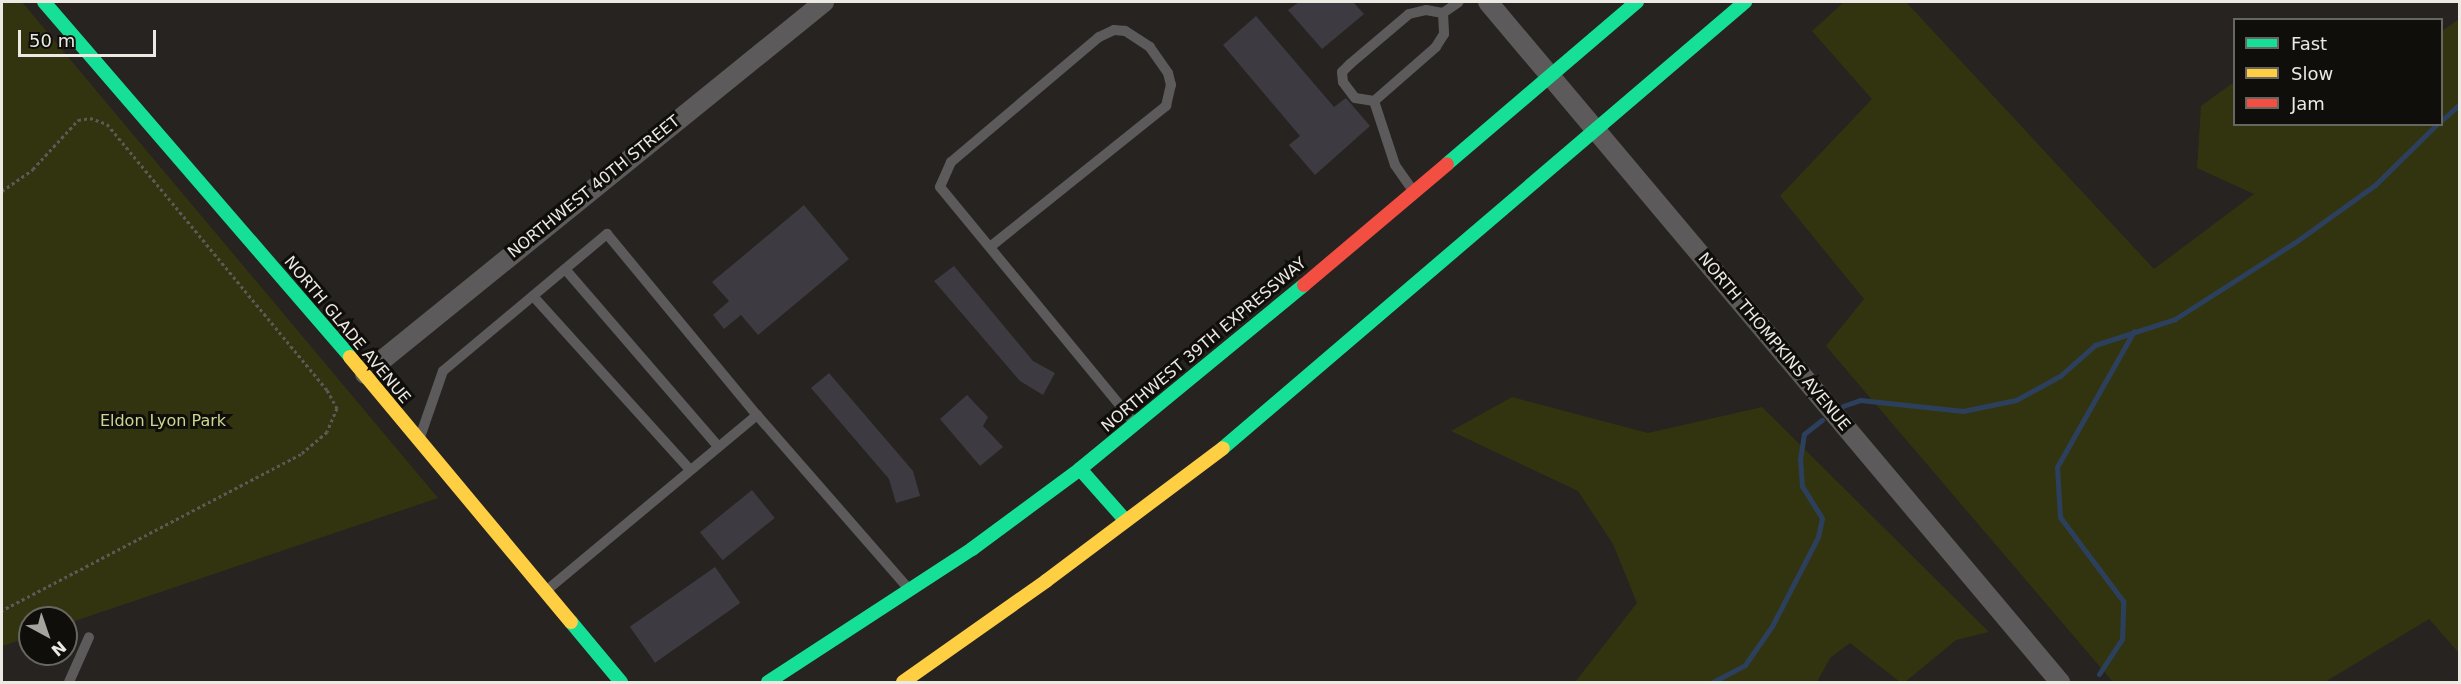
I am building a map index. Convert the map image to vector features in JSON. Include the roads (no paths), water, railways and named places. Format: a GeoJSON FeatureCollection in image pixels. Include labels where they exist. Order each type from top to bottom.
{"type":"FeatureCollection","features":[{"type":"Feature","properties":{"kind":"main road","name":"NORTH GLADE AVENUE"},"geometry":{"type":"LineString","coordinates":[[44,2],[364,374],[621,682]]}},
{"type":"Feature","properties":{"kind":"main road","name":"NORTHWEST 39TH EXPRESSWAY"},"geometry":{"type":"LineString","coordinates":[[768,682],[910,591],[1080,469],[1414,192],[1637,2]]}},
{"type":"Feature","properties":{"kind":"main road"},"geometry":{"type":"LineString","coordinates":[[903,682],[1126,521],[1304,381],[1745,2]]}},
{"type":"Feature","properties":{"kind":"main road"},"geometry":{"type":"LineString","coordinates":[[1080,469],[1126,521]]}},
{"type":"Feature","properties":{"kind":"street","name":"NORTHWEST 40TH STREET"},"geometry":{"type":"LineString","coordinates":[[364,374],[824,2]]}},
{"type":"Feature","properties":{"kind":"street","name":"NORTH THOMPKINS AVENUE"},"geometry":{"type":"LineString","coordinates":[[1488,2],[1552,75],[2060,682]]}},
{"type":"Feature","properties":{"kind":"lane"},"geometry":{"type":"LineString","coordinates":[[1443,13],[1444,34],[1436,47],[1374,100],[1355,98],[1343,82],[1342,72],[1409,14],[1426,10],[1443,13],[1459,2]]}},
{"type":"Feature","properties":{"kind":"lane"},"geometry":{"type":"LineString","coordinates":[[990,247],[1166,106],[1171,86],[1168,73],[1150,47],[1125,31],[1114,30],[1099,38],[951,162],[940,187],[1136,424]]}},
{"type":"Feature","properties":{"kind":"lane"},"geometry":{"type":"LineString","coordinates":[[1374,100],[1395,165],[1414,192]]}},
{"type":"Feature","properties":{"kind":"lane"},"geometry":{"type":"LineString","coordinates":[[419,440],[443,371],[607,234],[757,415],[910,591]]}},
{"type":"Feature","properties":{"kind":"lane"},"geometry":{"type":"LineString","coordinates":[[565,269],[718,446]]}},
{"type":"Feature","properties":{"kind":"lane"},"geometry":{"type":"LineString","coordinates":[[533,296],[690,470]]}},
{"type":"Feature","properties":{"kind":"lane"},"geometry":{"type":"LineString","coordinates":[[545,592],[757,415]]}},
{"type":"Feature","properties":{"kind":"lane"},"geometry":{"type":"LineString","coordinates":[[69,682],[89,637]]}},
{"type":"Feature","properties":{"kind":"waterway"},"geometry":{"type":"LineString","coordinates":[[2443,119],[2460,104]]}},
{"type":"Feature","properties":{"kind":"waterway"},"geometry":{"type":"LineString","coordinates":[[1843,406],[1860,400],[1963,411],[2016,400],[2060,376],[2095,345],[2175,319],[2297,241],[2375,185],[2435,126]]}},
{"type":"Feature","properties":{"kind":"waterway"},"geometry":{"type":"LineString","coordinates":[[2099,674],[2122,639],[2123,601],[2060,517],[2057,467],[2134,331]]}},
{"type":"Feature","properties":{"kind":"waterway"},"geometry":{"type":"LineString","coordinates":[[1713,682],[1745,665],[1772,626],[1818,537],[1822,518],[1802,486],[1800,459],[1804,434],[1822,420]]}},
{"type":"Feature","properties":{"kind":"park label","name":"Eldon Lyon Park"},"geometry":{"type":"Point","coordinates":[163,421]}}]}
